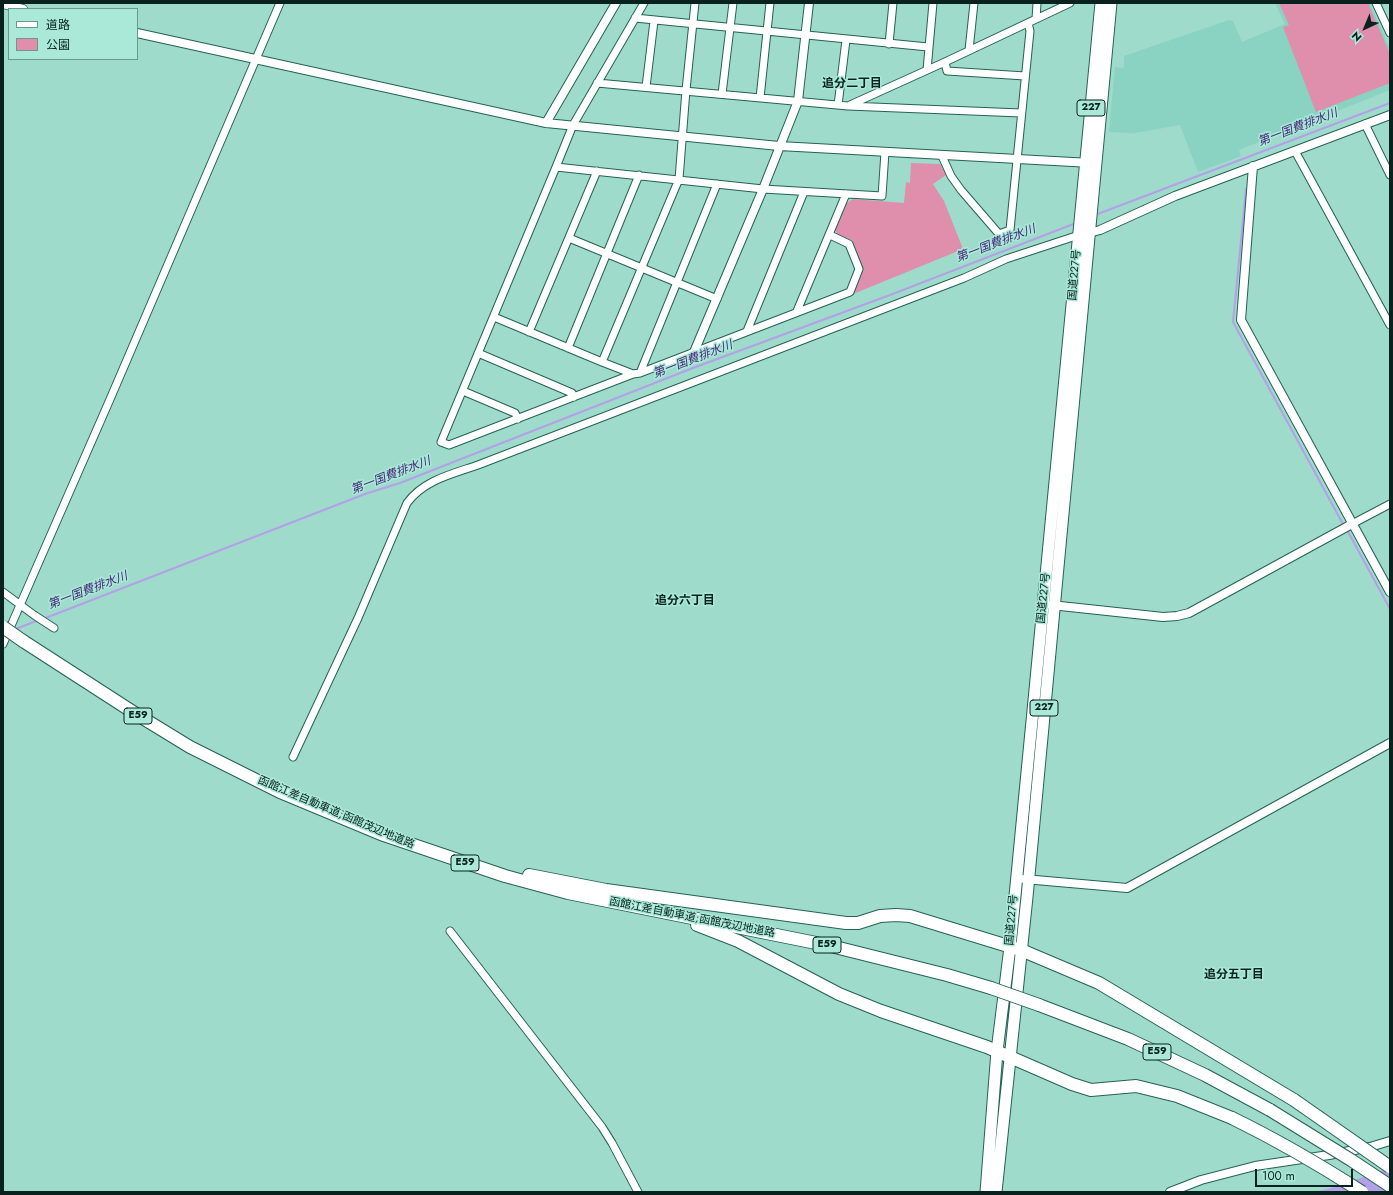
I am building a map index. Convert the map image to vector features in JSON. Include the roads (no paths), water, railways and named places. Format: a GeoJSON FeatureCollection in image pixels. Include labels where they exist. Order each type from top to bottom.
{"type":"FeatureCollection","features":[{"type":"Feature","properties":{"kind":"highway","name":"国道227号"},"geometry":{"type":"LineString","coordinates":[[1084,230],[1092,209],[1091,163],[1101,3]]}},
{"type":"Feature","properties":{"kind":"highway","name":"国道227号"},"geometry":{"type":"LineString","coordinates":[[986,1192],[997,1051],[1028,879],[1049,605],[1084,230],[1081,213],[1091,163],[1111,3]]}},
{"type":"Feature","properties":{"kind":"highway","name":"国道227号"},"geometry":{"type":"LineString","coordinates":[[996,1192],[1010,1056],[1016,949],[1017,878],[1049,605]]}},
{"type":"Feature","properties":{"kind":"highway","name":"函館江差自動車道;函館茂辺地道路"},"geometry":{"type":"LineString","coordinates":[[8,624],[23,641],[190,747],[280,792],[381,834],[426,850],[528,878],[568,892],[831,946],[947,975],[991,988],[1128,1039],[1198,1071],[1270,1110],[1390,1186]]}},
{"type":"Feature","properties":{"kind":"highway"},"geometry":{"type":"LineString","coordinates":[[528,878],[727,908],[846,923],[858,923],[880,916],[910,916],[1016,949],[1099,983],[1294,1100],[1390,1167]]}},
{"type":"Feature","properties":{"kind":"highway"},"geometry":{"type":"LineString","coordinates":[[662,912],[738,941],[839,994],[881,1012],[997,1051],[1072,1084],[1090,1090],[1136,1086],[1177,1096],[1232,1118],[1273,1138],[1362,1192]]}},
{"type":"Feature","properties":{"kind":"street"},"geometry":{"type":"LineString","coordinates":[[4,642],[8,624],[20,605],[280,3]]}},
{"type":"Feature","properties":{"kind":"street"},"geometry":{"type":"LineString","coordinates":[[546,122],[616,3]]}},
{"type":"Feature","properties":{"kind":"street"},"geometry":{"type":"LineString","coordinates":[[644,3],[573,125],[442,442],[449,445],[850,292],[859,269],[850,244],[830,235]]}},
{"type":"Feature","properties":{"kind":"street"},"geometry":{"type":"LineString","coordinates":[[602,362],[679,179],[695,3]]}},
{"type":"Feature","properties":{"kind":"street"},"geometry":{"type":"LineString","coordinates":[[722,94],[732,3]]}},
{"type":"Feature","properties":{"kind":"street"},"geometry":{"type":"LineString","coordinates":[[760,98],[770,3]]}},
{"type":"Feature","properties":{"kind":"street"},"geometry":{"type":"LineString","coordinates":[[694,352],[798,101],[809,3]]}},
{"type":"Feature","properties":{"kind":"street"},"geometry":{"type":"LineString","coordinates":[[889,44],[894,3]]}},
{"type":"Feature","properties":{"kind":"street"},"geometry":{"type":"LineString","coordinates":[[927,70],[933,3]]}},
{"type":"Feature","properties":{"kind":"street"},"geometry":{"type":"LineString","coordinates":[[969,50],[974,3]]}},
{"type":"Feature","properties":{"kind":"street"},"geometry":{"type":"LineString","coordinates":[[1036,19],[1037,3]]}},
{"type":"Feature","properties":{"kind":"street"},"geometry":{"type":"LineString","coordinates":[[848,106],[946,62],[1070,3]]}},
{"type":"Feature","properties":{"kind":"street"},"geometry":{"type":"LineString","coordinates":[[1376,3],[1390,33]]}},
{"type":"Feature","properties":{"kind":"street"},"geometry":{"type":"LineString","coordinates":[[3,4],[19,8]]}},
{"type":"Feature","properties":{"kind":"street"},"geometry":{"type":"LineString","coordinates":[[635,18],[928,47]]}},
{"type":"Feature","properties":{"kind":"street"},"geometry":{"type":"LineString","coordinates":[[646,87],[654,21]]}},
{"type":"Feature","properties":{"kind":"street"},"geometry":{"type":"LineString","coordinates":[[942,156],[961,190],[999,234],[1010,230],[1030,31],[1028,23]]}},
{"type":"Feature","properties":{"kind":"street"},"geometry":{"type":"LineString","coordinates":[[138,33],[546,122],[779,146],[1091,163]]}},
{"type":"Feature","properties":{"kind":"street"},"geometry":{"type":"LineString","coordinates":[[838,105],[846,40]]}},
{"type":"Feature","properties":{"kind":"street"},"geometry":{"type":"LineString","coordinates":[[946,62],[947,71],[1025,76]]}},
{"type":"Feature","properties":{"kind":"street"},"geometry":{"type":"LineString","coordinates":[[597,83],[848,106],[1021,114]]}},
{"type":"Feature","properties":{"kind":"street"},"geometry":{"type":"LineString","coordinates":[[293,758],[358,618],[407,503],[420,489],[431,482],[957,280],[1006,259],[1084,230],[1100,230],[1176,196],[1390,115]]}},
{"type":"Feature","properties":{"kind":"street"},"geometry":{"type":"LineString","coordinates":[[1365,124],[1390,175]]}},
{"type":"Feature","properties":{"kind":"street"},"geometry":{"type":"LineString","coordinates":[[1295,151],[1390,325]]}},
{"type":"Feature","properties":{"kind":"street"},"geometry":{"type":"LineString","coordinates":[[556,167],[804,192],[882,196],[886,152]]}},
{"type":"Feature","properties":{"kind":"street"},"geometry":{"type":"LineString","coordinates":[[1253,166],[1241,320],[1348,527],[1390,592]]}},
{"type":"Feature","properties":{"kind":"street"},"geometry":{"type":"LineString","coordinates":[[529,332],[597,171]]}},
{"type":"Feature","properties":{"kind":"street"},"geometry":{"type":"LineString","coordinates":[[568,348],[639,175]]}},
{"type":"Feature","properties":{"kind":"street"},"geometry":{"type":"LineString","coordinates":[[636,374],[718,184]]}},
{"type":"Feature","properties":{"kind":"street"},"geometry":{"type":"LineString","coordinates":[[747,331],[804,192]]}},
{"type":"Feature","properties":{"kind":"street"},"geometry":{"type":"LineString","coordinates":[[797,311],[846,194]]}},
{"type":"Feature","properties":{"kind":"street"},"geometry":{"type":"LineString","coordinates":[[569,238],[717,299]]}},
{"type":"Feature","properties":{"kind":"street"},"geometry":{"type":"LineString","coordinates":[[494,317],[602,362],[636,374]]}},
{"type":"Feature","properties":{"kind":"street"},"geometry":{"type":"LineString","coordinates":[[478,354],[572,392],[574,397]]}},
{"type":"Feature","properties":{"kind":"street"},"geometry":{"type":"LineString","coordinates":[[463,391],[515,413],[518,419]]}},
{"type":"Feature","properties":{"kind":"street"},"geometry":{"type":"LineString","coordinates":[[1049,605],[1164,617],[1178,616],[1188,613],[1390,504]]}},
{"type":"Feature","properties":{"kind":"street"},"geometry":{"type":"LineString","coordinates":[[3,592],[54,628]]}},
{"type":"Feature","properties":{"kind":"street"},"geometry":{"type":"LineString","coordinates":[[1017,878],[1127,888],[1390,743]]}},
{"type":"Feature","properties":{"kind":"street"},"geometry":{"type":"LineString","coordinates":[[450,931],[602,1127],[638,1192]]}},
{"type":"Feature","properties":{"kind":"street"},"geometry":{"type":"LineString","coordinates":[[1170,1192],[1201,1180],[1255,1166],[1328,1155],[1370,1147],[1390,1141]]}},
{"type":"Feature","properties":{"kind":"waterway","name":"第一国費排水川"},"geometry":{"type":"LineString","coordinates":[[1095,215],[1390,103]]}},
{"type":"Feature","properties":{"kind":"waterway"},"geometry":{"type":"LineString","coordinates":[[1246,189],[1233,322],[1344,526]]}},
{"type":"Feature","properties":{"kind":"waterway","name":"第一国費排水川"},"geometry":{"type":"LineString","coordinates":[[43,619],[365,494],[400,483],[693,368],[890,295],[1076,223]]}},
{"type":"Feature","properties":{"kind":"waterway"},"geometry":{"type":"LineString","coordinates":[[1347,530],[1390,609]]}},
{"type":"Feature","properties":{"kind":"waterway","name":"第一国費排水川"},"geometry":{"type":"LineString","coordinates":[[13,630],[39,620]]}},
{"type":"Feature","properties":{"kind":"district","name":"追分二丁目"},"geometry":{"type":"Point","coordinates":[852,84]}},
{"type":"Feature","properties":{"kind":"district","name":"追分六丁目"},"geometry":{"type":"Point","coordinates":[685,601]}},
{"type":"Feature","properties":{"kind":"district","name":"追分五丁目"},"geometry":{"type":"Point","coordinates":[1234,975]}}]}
